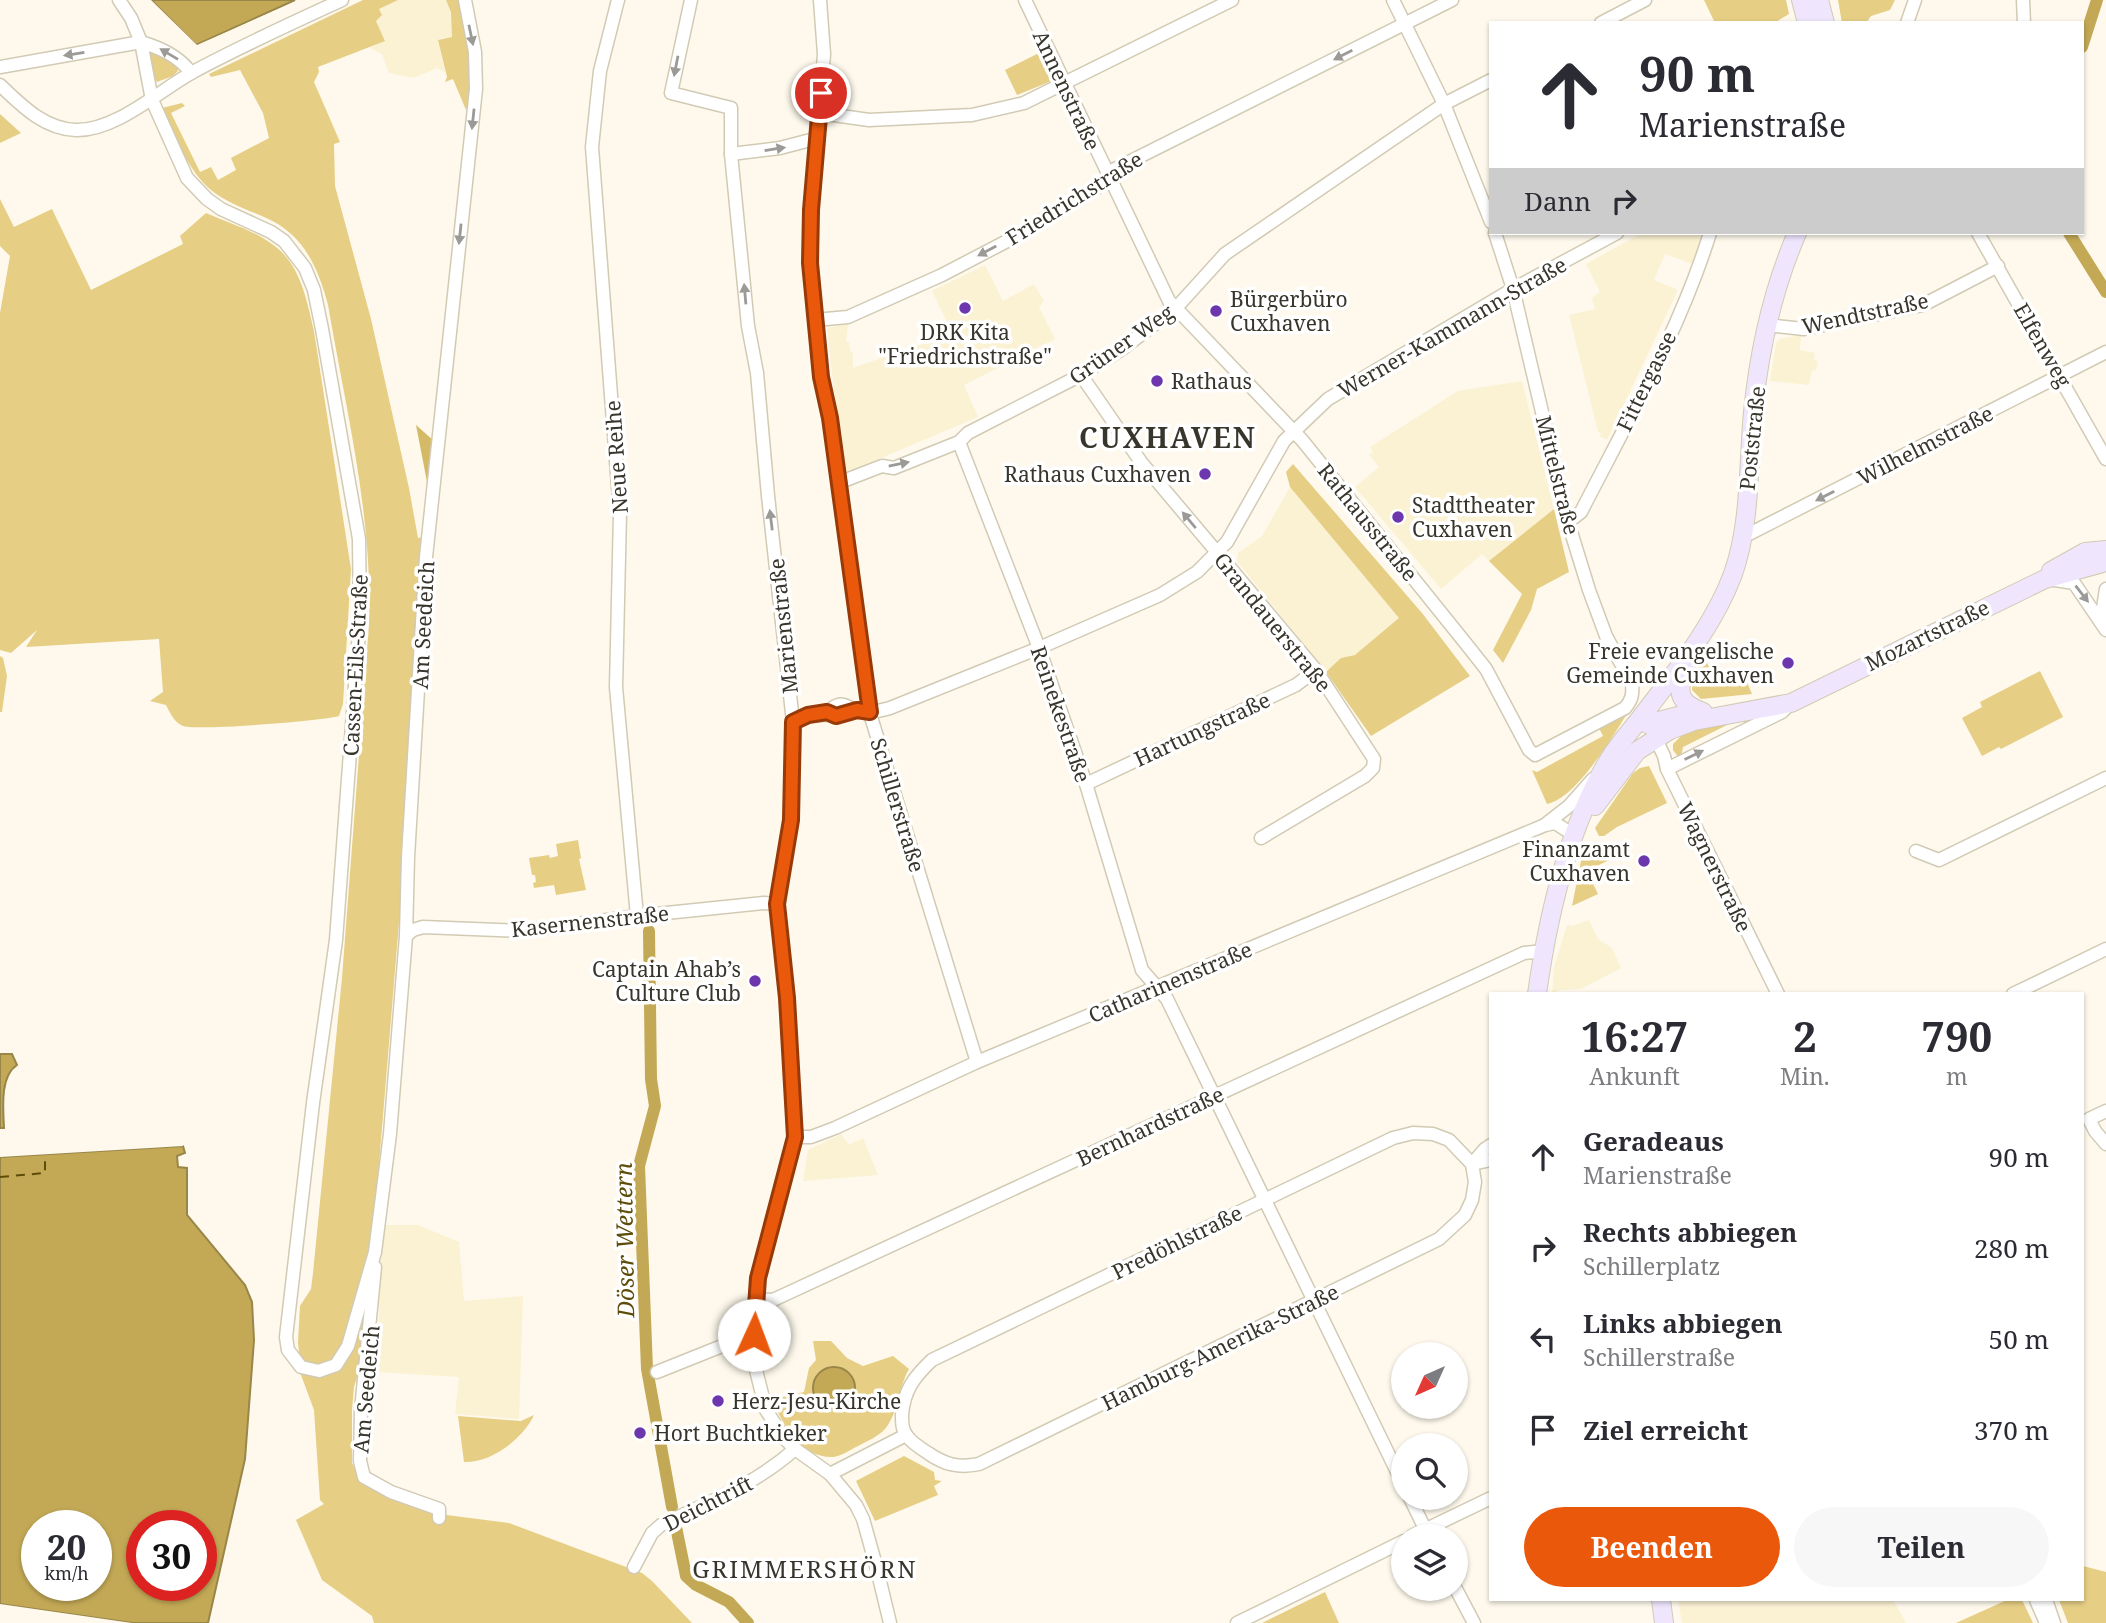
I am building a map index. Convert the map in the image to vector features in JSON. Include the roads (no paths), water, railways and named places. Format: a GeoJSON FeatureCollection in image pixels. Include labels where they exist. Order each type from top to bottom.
{"type":"FeatureCollection","features":[{"type":"Feature","properties":{"kind":"street","name":"Cassen-Eils-Straße"},"geometry":{"type":"LineString","coordinates":[[119,0],[131,18],[141,42],[152,100],[179,163],[196,189],[221,209],[278,236],[297,254],[305,268],[314,290],[359,538],[360,618],[336,940],[289,1302]]}},
{"type":"Feature","properties":{"kind":"street"},"geometry":{"type":"LineString","coordinates":[[0,85],[37,117],[57,127],[73,130],[98,127],[152,100],[191,73],[342,0]]}},
{"type":"Feature","properties":{"kind":"street","name":"Am Seedeich"},"geometry":{"type":"LineString","coordinates":[[289,1302],[286,1337],[288,1350],[294,1361],[309,1370],[319,1371],[336,1365],[348,1346],[375,1252],[390,1134],[406,936],[408,857],[426,557],[476,80],[475,52],[465,0]]}},
{"type":"Feature","properties":{"kind":"street","name":"Neue Reihe"},"geometry":{"type":"LineString","coordinates":[[618,0],[600,71],[592,146],[620,513],[616,687],[637,916]]}},
{"type":"Feature","properties":{"kind":"street","name":"Marienstraße"},"geometry":{"type":"LineString","coordinates":[[691,0],[671,93],[731,108],[730,154],[748,326],[757,373],[793,722],[791,820],[777,904],[787,998],[795,1137],[758,1278],[754,1335],[756,1370],[766,1410],[783,1438],[830,1474],[847,1493],[863,1519],[890,1623]]}},
{"type":"Feature","properties":{"kind":"street","name":"Schillerstraße"},"geometry":{"type":"LineString","coordinates":[[820,0],[824,54],[811,210],[810,263],[821,377],[830,418],[864,711],[977,1062]]}},
{"type":"Feature","properties":{"kind":"street","name":"Annenstraße"},"geometry":{"type":"LineString","coordinates":[[1025,0],[1169,301],[1176,308]]}},
{"type":"Feature","properties":{"kind":"street"},"geometry":{"type":"LineString","coordinates":[[1393,0],[1444,103],[1489,217]]}},
{"type":"Feature","properties":{"kind":"street","name":"Friedrichstraße"},"geometry":{"type":"LineString","coordinates":[[815,320],[848,317],[942,275],[1009,240],[1110,180],[1113,170],[1452,0]]}},
{"type":"Feature","properties":{"kind":"street"},"geometry":{"type":"LineString","coordinates":[[1605,21],[1645,0]]}},
{"type":"Feature","properties":{"kind":"street"},"geometry":{"type":"LineString","coordinates":[[1801,0],[1806,21]]}},
{"type":"Feature","properties":{"kind":"street"},"geometry":{"type":"LineString","coordinates":[[1819,0],[1824,21]]}},
{"type":"Feature","properties":{"kind":"street"},"geometry":{"type":"LineString","coordinates":[[1908,21],[1915,0]]}},
{"type":"Feature","properties":{"kind":"street"},"geometry":{"type":"LineString","coordinates":[[2023,0],[2024,21]]}},
{"type":"Feature","properties":{"kind":"street"},"geometry":{"type":"LineString","coordinates":[[820,113],[869,120],[972,115],[1024,103],[1226,1]]}},
{"type":"Feature","properties":{"kind":"street"},"geometry":{"type":"LineString","coordinates":[[0,67],[141,42],[160,48],[185,64],[191,73]]}},
{"type":"Feature","properties":{"kind":"street","name":"Grüner Weg"},"geometry":{"type":"LineString","coordinates":[[838,483],[882,466],[894,468],[959,442],[968,433],[1081,375],[1176,308],[1225,254],[1444,103],[1489,80]]}},
{"type":"Feature","properties":{"kind":"street"},"geometry":{"type":"LineString","coordinates":[[730,154],[780,148],[818,138]]}},
{"type":"Feature","properties":{"kind":"street","name":"Mittelstraße"},"geometry":{"type":"LineString","coordinates":[[1496,235],[1513,289],[1568,522],[1606,636],[1632,684],[1632,699],[1643,727]]}},
{"type":"Feature","properties":{"kind":"street","name":"Werner-Kammann-Straße"},"geometry":{"type":"LineString","coordinates":[[793,722],[808,715],[827,712],[835,705],[848,704],[864,711],[890,708],[1039,648],[1160,595],[1197,572],[1217,553],[1240,522],[1284,441],[1328,399],[1513,289],[1614,235]]}},
{"type":"Feature","properties":{"kind":"street","name":"Fittergasse"},"geometry":{"type":"LineString","coordinates":[[1568,522],[1581,512],[1653,370],[1701,262],[1709,235]]}},
{"type":"Feature","properties":{"kind":"street","name":"Poststraße"},"geometry":{"type":"LineString","coordinates":[[1576,831],[1595,806],[1615,769],[1721,602],[1733,573],[1743,537],[1753,409],[1767,325],[1787,256],[1796,235]]}},
{"type":"Feature","properties":{"kind":"street","name":"Elfenweg"},"geometry":{"type":"LineString","coordinates":[[1979,235],[2106,459]]}},
{"type":"Feature","properties":{"kind":"street","name":"Wendtstraße"},"geometry":{"type":"LineString","coordinates":[[1767,325],[1804,329],[1923,306],[1998,266]]}},
{"type":"Feature","properties":{"kind":"street","name":"Rathausstraße"},"geometry":{"type":"LineString","coordinates":[[1176,308],[1293,430],[1486,669],[1535,755],[1643,727]]}},
{"type":"Feature","properties":{"kind":"street","name":"Wilhelmstraße"},"geometry":{"type":"LineString","coordinates":[[1743,537],[2106,352]]}},
{"type":"Feature","properties":{"kind":"street","name":"Grandauerstraße"},"geometry":{"type":"LineString","coordinates":[[1081,375],[1126,443],[1316,670],[1374,759],[1373,768],[1365,776],[1261,838]]}},
{"type":"Feature","properties":{"kind":"street","name":"Reinekestraße"},"geometry":{"type":"LineString","coordinates":[[959,442],[1039,648],[1086,785],[1142,970],[1167,999],[1391,1459]]}},
{"type":"Feature","properties":{"kind":"street","name":"Mozartstraße"},"geometry":{"type":"LineString","coordinates":[[2045,579],[2050,571],[2085,552],[2106,550]]}},
{"type":"Feature","properties":{"kind":"street","name":"Mozartstraße"},"geometry":{"type":"LineString","coordinates":[[1643,727],[1670,730],[1694,722],[1791,703],[2045,579],[2106,562]]}},
{"type":"Feature","properties":{"kind":"street"},"geometry":{"type":"LineString","coordinates":[[2045,579],[2074,583],[2106,628]]}},
{"type":"Feature","properties":{"kind":"street"},"geometry":{"type":"LineString","coordinates":[[2106,589],[2103,608],[2106,628]]}},
{"type":"Feature","properties":{"kind":"street","name":"Poststraße"},"geometry":{"type":"LineString","coordinates":[[1537,992],[1544,951],[1586,803],[1608,761],[1643,727],[1686,668],[1698,638]]}},
{"type":"Feature","properties":{"kind":"street"},"geometry":{"type":"LineString","coordinates":[[1686,668],[1679,689],[1682,700],[1690,708],[1703,712]]}},
{"type":"Feature","properties":{"kind":"street","name":"Hartungstraße"},"geometry":{"type":"LineString","coordinates":[[1086,785],[1296,685],[1316,670]]}},
{"type":"Feature","properties":{"kind":"street","name":"Mozartstraße"},"geometry":{"type":"LineString","coordinates":[[1643,727],[1671,716],[1778,701],[1810,693]]}},
{"type":"Feature","properties":{"kind":"street","name":"Mozartstraße"},"geometry":{"type":"LineString","coordinates":[[1667,769],[1782,712],[1791,703]]}},
{"type":"Feature","properties":{"kind":"street","name":"Wagnerstraße"},"geometry":{"type":"LineString","coordinates":[[1643,727],[1667,769],[1777,992]]}},
{"type":"Feature","properties":{"kind":"street","name":"Catharinenstraße"},"geometry":{"type":"LineString","coordinates":[[795,1137],[811,1137],[835,1128],[977,1062],[1545,825],[1569,806],[1608,761]]}},
{"type":"Feature","properties":{"kind":"street"},"geometry":{"type":"LineString","coordinates":[[1916,851],[1939,860],[2106,778]]}},
{"type":"Feature","properties":{"kind":"street"},"geometry":{"type":"LineString","coordinates":[[1545,825],[1555,823],[1576,831]]}},
{"type":"Feature","properties":{"kind":"street","name":"Kasernenstraße"},"geometry":{"type":"LineString","coordinates":[[406,936],[423,926],[525,931],[637,916],[764,903],[777,904]]}},
{"type":"Feature","properties":{"kind":"street"},"geometry":{"type":"LineString","coordinates":[[2017,992],[2106,949]]}},
{"type":"Feature","properties":{"kind":"street","name":"Bernhardstraße"},"geometry":{"type":"LineString","coordinates":[[755,1299],[772,1300],[1524,953],[1544,951]]}},
{"type":"Feature","properties":{"kind":"street"},"geometry":{"type":"LineString","coordinates":[[2106,1111],[2089,1119],[2106,1144]]}},
{"type":"Feature","properties":{"kind":"street","name":"Predöhlstraße"},"geometry":{"type":"LineString","coordinates":[[906,1435],[902,1424],[903,1400],[917,1374],[932,1360],[1393,1138],[1413,1133],[1433,1134],[1449,1140],[1472,1164]]}},
{"type":"Feature","properties":{"kind":"street"},"geometry":{"type":"LineString","coordinates":[[1472,1164],[1489,1146]]}},
{"type":"Feature","properties":{"kind":"street"},"geometry":{"type":"LineString","coordinates":[[1472,1164],[1489,1160]]}},
{"type":"Feature","properties":{"kind":"street","name":"Hamburg-Amerika-Straße"},"geometry":{"type":"LineString","coordinates":[[906,1435],[946,1464],[960,1468],[979,1464],[1439,1239],[1465,1215],[1472,1200],[1475,1182],[1472,1164]]}},
{"type":"Feature","properties":{"kind":"street","name":"Am Seedeich"},"geometry":{"type":"LineString","coordinates":[[375,1252],[376,1279],[361,1410],[360,1461],[365,1478],[391,1492],[439,1508],[439,1517]]}},
{"type":"Feature","properties":{"kind":"street"},"geometry":{"type":"LineString","coordinates":[[657,1372],[754,1335]]}},
{"type":"Feature","properties":{"kind":"street"},"geometry":{"type":"LineString","coordinates":[[830,1474],[906,1435]]}},
{"type":"Feature","properties":{"kind":"street","name":"Deichtrift"},"geometry":{"type":"LineString","coordinates":[[634,1566],[652,1533],[661,1525],[741,1487],[775,1467],[795,1449]]}},
{"type":"Feature","properties":{"kind":"street"},"geometry":{"type":"LineString","coordinates":[[1443,1524],[1489,1498]]}},
{"type":"Feature","properties":{"kind":"street"},"geometry":{"type":"LineString","coordinates":[[1237,1623],[1391,1547]]}},
{"type":"Feature","properties":{"kind":"street"},"geometry":{"type":"LineString","coordinates":[[1462,1601],[1474,1623]]}},
{"type":"Feature","properties":{"kind":"street"},"geometry":{"type":"LineString","coordinates":[[1661,1601],[1664,1623]]}},
{"type":"Feature","properties":{"kind":"street"},"geometry":{"type":"LineString","coordinates":[[2036,1601],[2046,1623]]}},
{"type":"Feature","properties":{"kind":"street"},"geometry":{"type":"LineString","coordinates":[[2046,1601],[2054,1623]]}},
{"type":"Feature","properties":{"kind":"waterway"},"geometry":{"type":"LineString","coordinates":[[2084,41],[2097,0]]}},
{"type":"Feature","properties":{"kind":"waterway"},"geometry":{"type":"LineString","coordinates":[[2070,235],[2106,292]]}},
{"type":"Feature","properties":{"kind":"waterway","name":"Döser Wettern"},"geometry":{"type":"LineString","coordinates":[[649,931],[651,1079],[655,1106],[639,1166],[647,1369],[672,1507]]}},
{"type":"Feature","properties":{"kind":"waterway","name":"Döser Wettern"},"geometry":{"type":"LineString","coordinates":[[676,1527],[686,1576],[696,1585],[729,1602],[748,1623]]}},
{"type":"Feature","properties":{"kind":"place","name":"DRK Kita \"Friedrichstraße\""},"geometry":{"type":"Point","coordinates":[965,308]}},
{"type":"Feature","properties":{"kind":"place","name":"Bürgerbüro Cuxhaven"},"geometry":{"type":"Point","coordinates":[1216,311]}},
{"type":"Feature","properties":{"kind":"place","name":"Rathaus"},"geometry":{"type":"Point","coordinates":[1157,381]}},
{"type":"Feature","properties":{"kind":"place","name":"Rathaus Cuxhaven"},"geometry":{"type":"Point","coordinates":[1205,474]}},
{"type":"Feature","properties":{"kind":"place","name":"Stadttheater Cuxhaven"},"geometry":{"type":"Point","coordinates":[1398,517]}},
{"type":"Feature","properties":{"kind":"place","name":"Freie evangelische Gemeinde Cuxhaven"},"geometry":{"type":"Point","coordinates":[1788,663]}},
{"type":"Feature","properties":{"kind":"place","name":"Finanzamt Cuxhaven"},"geometry":{"type":"Point","coordinates":[1644,861]}},
{"type":"Feature","properties":{"kind":"place","name":"Captain Ahab’s Culture Club"},"geometry":{"type":"Point","coordinates":[755,981]}},
{"type":"Feature","properties":{"kind":"place","name":"Herz-Jesu-Kirche"},"geometry":{"type":"Point","coordinates":[718,1401]}},
{"type":"Feature","properties":{"kind":"place","name":"Hort Buchtkieker"},"geometry":{"type":"Point","coordinates":[640,1433]}},
{"type":"Feature","properties":{"kind":"district","name":"CUXHAVEN"},"geometry":{"type":"Point","coordinates":[1168,437]}},
{"type":"Feature","properties":{"kind":"district","name":"GRIMMERSHÖRN"},"geometry":{"type":"Point","coordinates":[805,1568]}}]}
